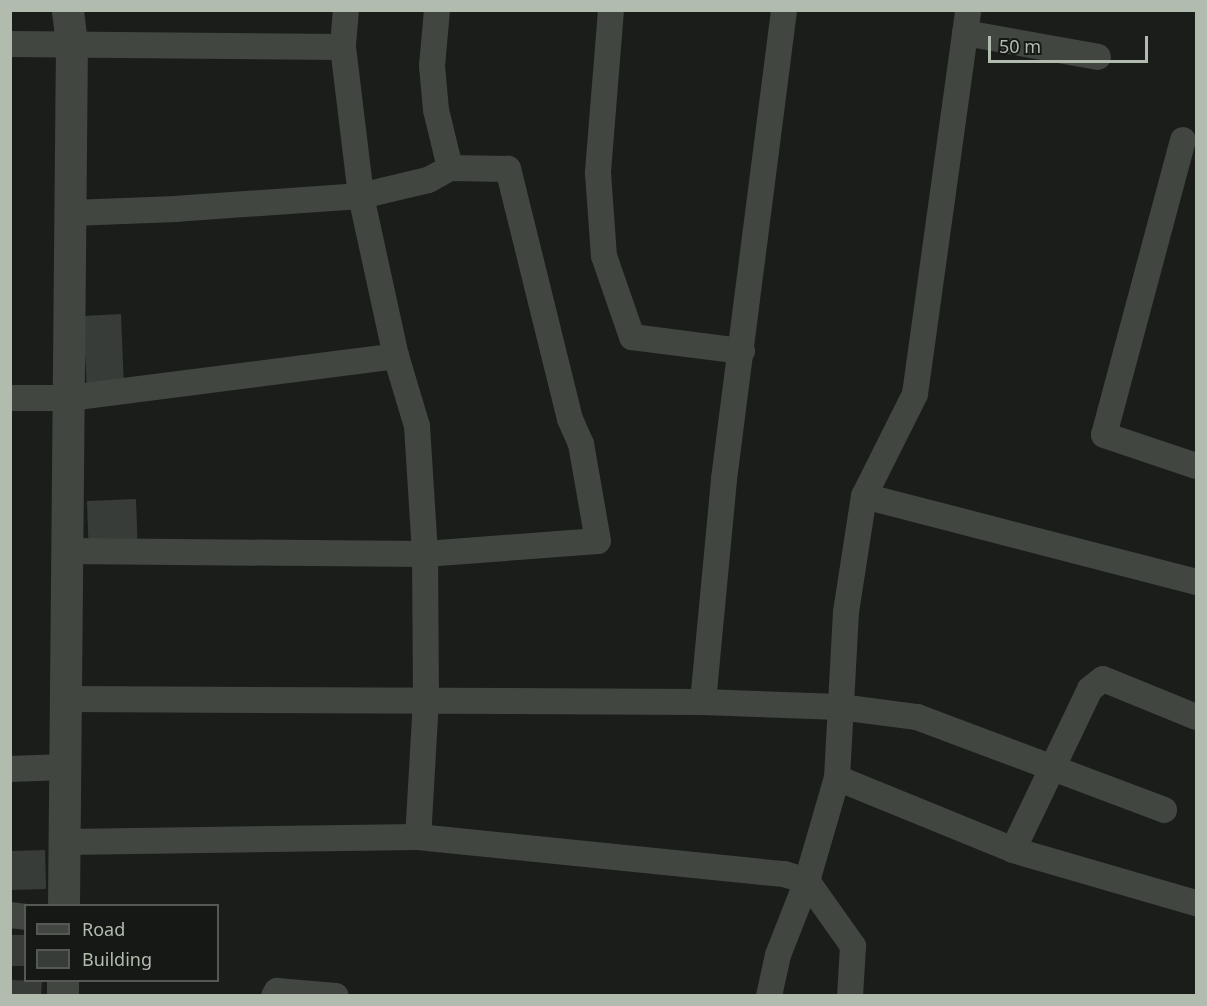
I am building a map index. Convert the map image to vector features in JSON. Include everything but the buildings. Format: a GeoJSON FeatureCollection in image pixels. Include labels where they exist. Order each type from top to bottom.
{"type":"FeatureCollection","features":[{"type":"Feature","properties":{"kind":"street"},"geometry":{"type":"LineString","coordinates":[[68,10],[78,44]]}},
{"type":"Feature","properties":{"kind":"street"},"geometry":{"type":"LineString","coordinates":[[64,904],[71,213],[81,10]]}},
{"type":"Feature","properties":{"kind":"street"},"geometry":{"type":"LineString","coordinates":[[346,10],[343,47],[361,196],[396,356],[417,426],[425,554],[426,700],[417,837]]}},
{"type":"Feature","properties":{"kind":"street"},"geometry":{"type":"LineString","coordinates":[[437,10],[432,66],[435,99],[450,168]]}},
{"type":"Feature","properties":{"kind":"street"},"geometry":{"type":"LineString","coordinates":[[611,10],[598,173],[604,256],[632,337],[742,351]]}},
{"type":"Feature","properties":{"kind":"street"},"geometry":{"type":"LineString","coordinates":[[703,702],[724,479],[784,10]]}},
{"type":"Feature","properties":{"kind":"street"},"geometry":{"type":"LineString","coordinates":[[769,996],[778,955],[807,880],[837,778],[846,612],[864,496],[915,394],[966,22],[1098,57]]}},
{"type":"Feature","properties":{"kind":"street"},"geometry":{"type":"LineString","coordinates":[[10,44],[343,47]]}},
{"type":"Feature","properties":{"kind":"street"},"geometry":{"type":"LineString","coordinates":[[1183,141],[1104,435],[1197,466]]}},
{"type":"Feature","properties":{"kind":"street"},"geometry":{"type":"LineString","coordinates":[[69,552],[425,554],[598,541],[581,444],[570,419],[508,169],[450,168],[428,180],[361,196],[177,209],[71,213]]}},
{"type":"Feature","properties":{"kind":"street"},"geometry":{"type":"LineString","coordinates":[[10,398],[69,398],[396,356]]}},
{"type":"Feature","properties":{"kind":"street"},"geometry":{"type":"LineString","coordinates":[[864,496],[1197,582]]}},
{"type":"Feature","properties":{"kind":"street"},"geometry":{"type":"LineString","coordinates":[[1013,850],[1055,767],[1090,689],[1103,679],[1197,717]]}},
{"type":"Feature","properties":{"kind":"street"},"geometry":{"type":"LineString","coordinates":[[67,699],[703,702],[840,707],[917,717],[1055,767],[1164,810]]}},
{"type":"Feature","properties":{"kind":"street"},"geometry":{"type":"LineString","coordinates":[[10,769],[66,767]]}},
{"type":"Feature","properties":{"kind":"street"},"geometry":{"type":"LineString","coordinates":[[837,778],[1013,850],[1197,903]]}},
{"type":"Feature","properties":{"kind":"street"},"geometry":{"type":"LineString","coordinates":[[65,842],[417,837],[784,874],[807,880],[853,946],[850,996]]}},
{"type":"Feature","properties":{"kind":"street"},"geometry":{"type":"LineString","coordinates":[[274,996],[277,991],[336,996]]}}]}
